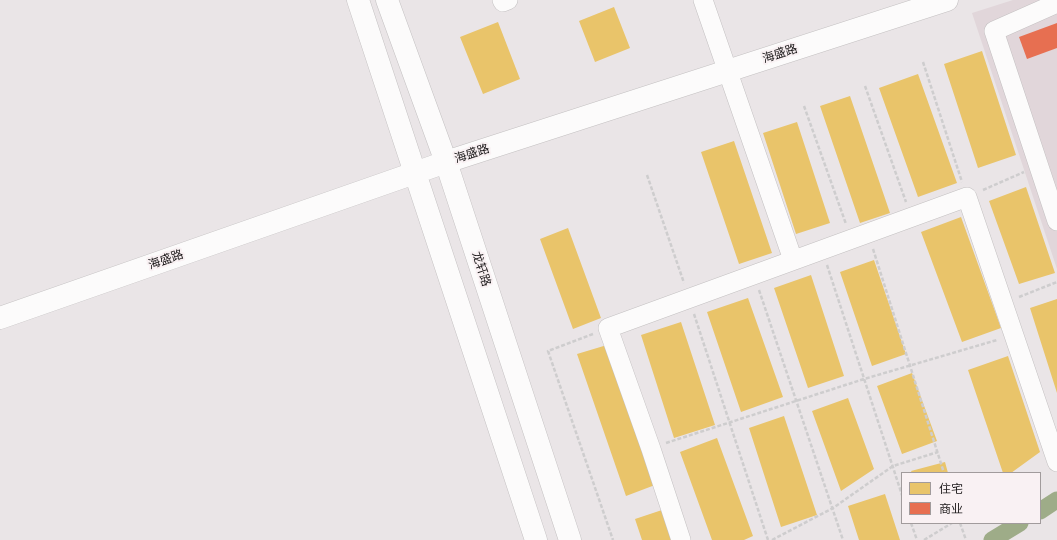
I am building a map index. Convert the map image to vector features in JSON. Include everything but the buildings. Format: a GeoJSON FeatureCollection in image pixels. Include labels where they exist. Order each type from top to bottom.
{"type":"FeatureCollection","features":[{"type":"Feature","properties":{"kind":"street"},"geometry":{"type":"LineString","coordinates":[[358,0],[536,540]]}},
{"type":"Feature","properties":{"kind":"street","name":"龙轩路"},"geometry":{"type":"LineString","coordinates":[[387,0],[446,162],[570,540]]}},
{"type":"Feature","properties":{"kind":"street"},"geometry":{"type":"LineString","coordinates":[[502,0],[503,2],[508,0]]}},
{"type":"Feature","properties":{"kind":"street"},"geometry":{"type":"LineString","coordinates":[[703,0],[793,260]]}},
{"type":"Feature","properties":{"kind":"street","name":"海盛路"},"geometry":{"type":"LineString","coordinates":[[0,318],[446,162],[947,0]]}},
{"type":"Feature","properties":{"kind":"street"},"geometry":{"type":"LineString","coordinates":[[1057,3],[994,31],[1057,221]]}},
{"type":"Feature","properties":{"kind":"street"},"geometry":{"type":"LineString","coordinates":[[680,540],[651,449],[608,328],[967,197],[1056,461]]}},
{"type":"Feature","properties":{"kind":"path"},"geometry":{"type":"LineString","coordinates":[[923,62],[967,197],[1024,172]]}},
{"type":"Feature","properties":{"kind":"path"},"geometry":{"type":"LineString","coordinates":[[865,86],[912,217]]}},
{"type":"Feature","properties":{"kind":"path"},"geometry":{"type":"LineString","coordinates":[[804,106],[859,236],[910,365],[944,472]]}},
{"type":"Feature","properties":{"kind":"path"},"geometry":{"type":"LineString","coordinates":[[647,175],[768,540]]}},
{"type":"Feature","properties":{"kind":"path"},"geometry":{"type":"LineString","coordinates":[[822,250],[901,491]]}},
{"type":"Feature","properties":{"kind":"path"},"geometry":{"type":"LineString","coordinates":[[754,275],[843,540]]}},
{"type":"Feature","properties":{"kind":"path"},"geometry":{"type":"LineString","coordinates":[[1003,303],[1057,282]]}},
{"type":"Feature","properties":{"kind":"path"},"geometry":{"type":"LineString","coordinates":[[608,328],[548,351],[613,540]]}},
{"type":"Feature","properties":{"kind":"path"},"geometry":{"type":"LineString","coordinates":[[651,449],[864,379],[1014,336]]}},
{"type":"Feature","properties":{"kind":"path"},"geometry":{"type":"LineString","coordinates":[[772,540],[833,508],[892,466],[938,452]]}},
{"type":"Feature","properties":{"kind":"path"},"geometry":{"type":"LineString","coordinates":[[911,524],[917,540]]}},
{"type":"Feature","properties":{"kind":"path"},"geometry":{"type":"LineString","coordinates":[[924,540],[950,524]]}},
{"type":"Feature","properties":{"kind":"path"},"geometry":{"type":"LineString","coordinates":[[960,524],[966,540]]}},
{"type":"Feature","properties":{"kind":"shaded area"},"geometry":{"type":"Polygon","coordinates":[[[1013,0],[1057,0],[1057,269],[972,13],[1013,0]]]}},
{"type":"Feature","properties":{"kind":"waterway"},"geometry":{"type":"LineString","coordinates":[[1041,510],[1057,500]]}},
{"type":"Feature","properties":{"kind":"waterway"},"geometry":{"type":"LineString","coordinates":[[992,540],[1018,524]]}}]}
